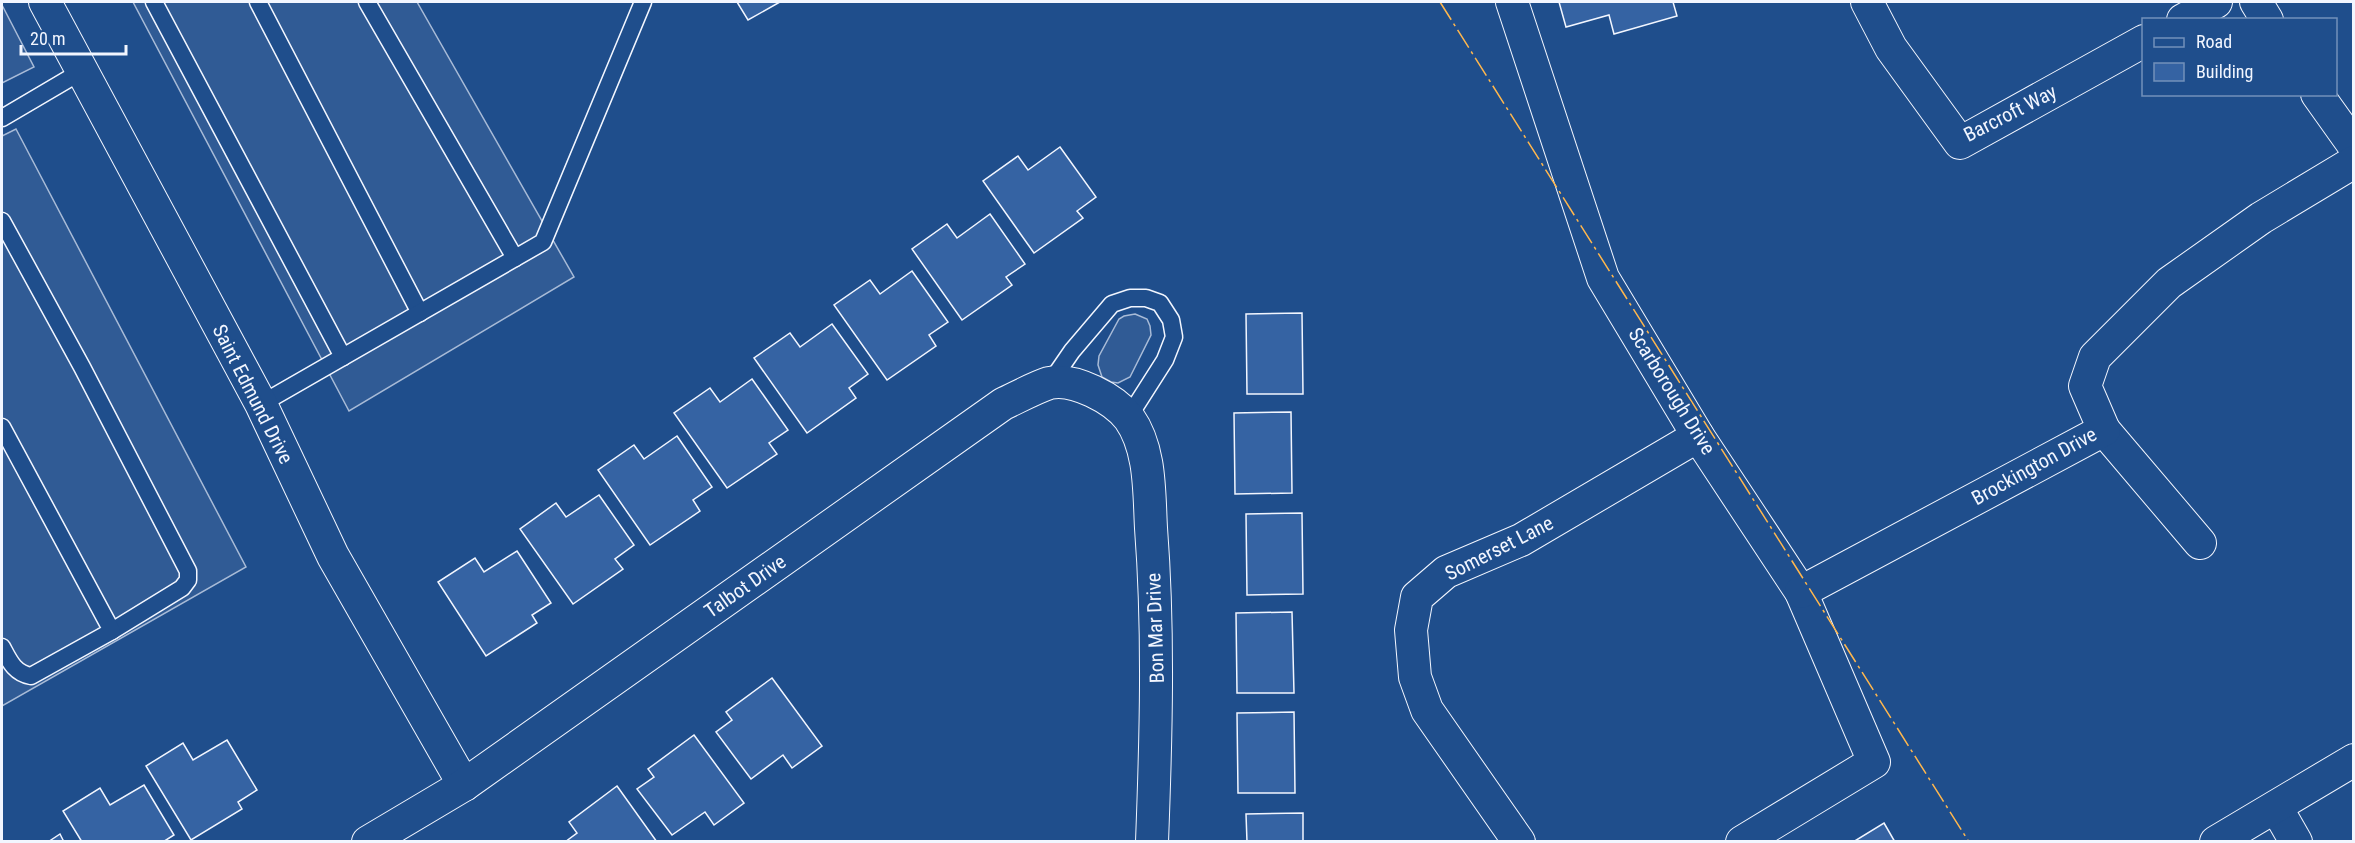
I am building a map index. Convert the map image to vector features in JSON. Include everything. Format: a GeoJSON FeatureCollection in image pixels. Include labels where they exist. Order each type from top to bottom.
{"type":"FeatureCollection","features":[{"type":"Feature","properties":{"kind":"street","name":"Saint Edmund Drive"},"geometry":{"type":"LineString","coordinates":[[45,2],[261,405],[333,556],[464,785]]}},
{"type":"Feature","properties":{"kind":"street","name":"Scarborough Drive"},"geometry":{"type":"LineString","coordinates":[[1512,2],[1603,278],[1698,436],[1801,592],[1874,762],[1742,842]]}},
{"type":"Feature","properties":{"kind":"street","name":"Barcroft Way"},"geometry":{"type":"LineString","coordinates":[[1868,2],[1891,48],[1960,143],[2142,42]]}},
{"type":"Feature","properties":{"kind":"street"},"geometry":{"type":"LineString","coordinates":[[2187,18],[2216,2]]}},
{"type":"Feature","properties":{"kind":"street"},"geometry":{"type":"LineString","coordinates":[[2256,2],[2266,18]]}},
{"type":"Feature","properties":{"kind":"street"},"geometry":{"type":"LineString","coordinates":[[2318,96],[2354,146]]}},
{"type":"Feature","properties":{"kind":"street","name":"Brockington Drive"},"geometry":{"type":"LineString","coordinates":[[1801,592],[2104,430],[2085,386],[2095,357],[2169,283],[2262,218],[2354,162]]}},
{"type":"Feature","properties":{"kind":"street","name":"Talbot Drive"},"geometry":{"type":"LineString","coordinates":[[368,842],[464,785],[1003,404],[1050,383],[1076,384],[1107,398],[1128,418]]}},
{"type":"Feature","properties":{"kind":"street","name":"Bon Mar Drive"},"geometry":{"type":"LineString","coordinates":[[1128,418],[1142,445],[1154,559],[1157,692],[1152,842]]}},
{"type":"Feature","properties":{"kind":"street"},"geometry":{"type":"LineString","coordinates":[[2104,430],[2200,543]]}},
{"type":"Feature","properties":{"kind":"street","name":"Somerset Lane"},"geometry":{"type":"LineString","coordinates":[[1519,842],[1427,710],[1415,677],[1411,630],[1417,597],[1446,572],[1521,540],[1698,436]]}},
{"type":"Feature","properties":{"kind":"street"},"geometry":{"type":"LineString","coordinates":[[2216,842],[2354,760]]}},
{"type":"Feature","properties":{"kind":"street"},"geometry":{"type":"LineString","coordinates":[[2276,807],[2296,842]]}},
{"type":"Feature","properties":{"kind":"lane"},"geometry":{"type":"LineString","coordinates":[[154,2],[343,357]]}},
{"type":"Feature","properties":{"kind":"lane"},"geometry":{"type":"LineString","coordinates":[[258,2],[420,313]]}},
{"type":"Feature","properties":{"kind":"lane"},"geometry":{"type":"LineString","coordinates":[[367,2],[515,258]]}},
{"type":"Feature","properties":{"kind":"lane"},"geometry":{"type":"LineString","coordinates":[[261,405],[543,242],[643,2]]}},
{"type":"Feature","properties":{"kind":"lane"},"geometry":{"type":"LineString","coordinates":[[2,118],[82,71]]}},
{"type":"Feature","properties":{"kind":"lane"},"geometry":{"type":"LineString","coordinates":[[2,221],[82,367],[188,571],[188,580],[182,588],[112,631],[31,676],[20,674],[9,662],[2,646]]}},
{"type":"Feature","properties":{"kind":"lane"},"geometry":{"type":"LineString","coordinates":[[1050,383],[1072,351],[1112,304],[1130,298],[1146,298],[1160,303],[1171,320],[1174,337],[1165,360],[1128,418]]}},
{"type":"Feature","properties":{"kind":"lane"},"geometry":{"type":"LineString","coordinates":[[2,427],[112,631]]}},
{"type":"Feature","properties":{"kind":"shaded area"},"geometry":{"type":"Polygon","coordinates":[[[133,2],[417,2],[574,277],[349,411],[133,2]]]}},
{"type":"Feature","properties":{"kind":"shaded area"},"geometry":{"type":"Polygon","coordinates":[[[2,5],[34,67],[2,83],[2,5]]]}},
{"type":"Feature","properties":{"kind":"shaded area"},"geometry":{"type":"Polygon","coordinates":[[[16,129],[246,567],[2,706],[2,136],[16,129]]]}},
{"type":"Feature","properties":{"kind":"shaded area"},"geometry":{"type":"Polygon","coordinates":[[[1135,314],[1147,319],[1151,335],[1130,377],[1118,383],[1111,382],[1102,377],[1098,365],[1099,356],[1119,319],[1135,314]]]}},
{"type":"Feature","properties":{"kind":"building"},"geometry":{"type":"Polygon","coordinates":[[[737,2],[780,2],[748,20],[737,2]]]}},
{"type":"Feature","properties":{"kind":"building"},"geometry":{"type":"Polygon","coordinates":[[[1559,2],[1673,2],[1677,16],[1614,34],[1609,15],[1566,27],[1559,2]]]}},
{"type":"Feature","properties":{"kind":"building"},"geometry":{"type":"Polygon","coordinates":[[[1060,147],[1096,197],[1077,211],[1083,218],[1034,253],[983,181],[1018,156],[1028,170],[1060,147]]]}},
{"type":"Feature","properties":{"kind":"building"},"geometry":{"type":"Polygon","coordinates":[[[990,214],[1025,264],[1006,277],[1012,285],[962,320],[912,249],[947,224],[957,238],[990,214]]]}},
{"type":"Feature","properties":{"kind":"building"},"geometry":{"type":"Polygon","coordinates":[[[912,271],[948,322],[929,335],[936,346],[887,380],[834,305],[870,280],[880,294],[912,271]]]}},
{"type":"Feature","properties":{"kind":"building"},"geometry":{"type":"Polygon","coordinates":[[[1302,313],[1303,394],[1247,394],[1246,314],[1302,313]]]}},
{"type":"Feature","properties":{"kind":"building"},"geometry":{"type":"Polygon","coordinates":[[[832,324],[868,374],[849,388],[856,398],[807,433],[754,358],[790,333],[800,347],[832,324]]]}},
{"type":"Feature","properties":{"kind":"building"},"geometry":{"type":"Polygon","coordinates":[[[752,379],[788,430],[769,443],[777,454],[727,488],[674,413],[710,388],[720,402],[752,379]]]}},
{"type":"Feature","properties":{"kind":"building"},"geometry":{"type":"Polygon","coordinates":[[[1291,412],[1292,493],[1235,494],[1234,413],[1291,412]]]}},
{"type":"Feature","properties":{"kind":"building"},"geometry":{"type":"Polygon","coordinates":[[[677,436],[712,487],[693,500],[700,511],[650,545],[598,470],[634,445],[644,459],[677,436]]]}},
{"type":"Feature","properties":{"kind":"building"},"geometry":{"type":"Polygon","coordinates":[[[599,495],[634,545],[615,559],[623,569],[573,604],[520,529],[556,503],[566,517],[599,495]]]}},
{"type":"Feature","properties":{"kind":"building"},"geometry":{"type":"Polygon","coordinates":[[[1302,513],[1303,594],[1247,595],[1246,514],[1302,513]]]}},
{"type":"Feature","properties":{"kind":"building"},"geometry":{"type":"Polygon","coordinates":[[[517,551],[551,603],[532,615],[537,623],[486,656],[438,582],[475,558],[484,572],[517,551]]]}},
{"type":"Feature","properties":{"kind":"building"},"geometry":{"type":"Polygon","coordinates":[[[1292,612],[1294,693],[1237,693],[1236,613],[1292,612]]]}},
{"type":"Feature","properties":{"kind":"building"},"geometry":{"type":"Polygon","coordinates":[[[772,678],[822,746],[792,768],[783,755],[751,779],[716,732],[732,720],[726,712],[772,678]]]}},
{"type":"Feature","properties":{"kind":"building"},"geometry":{"type":"Polygon","coordinates":[[[1294,712],[1295,793],[1238,793],[1237,713],[1294,712]]]}},
{"type":"Feature","properties":{"kind":"building"},"geometry":{"type":"Polygon","coordinates":[[[694,735],[744,803],[714,825],[705,812],[672,835],[637,789],[654,777],[648,769],[694,735]]]}},
{"type":"Feature","properties":{"kind":"building"},"geometry":{"type":"Polygon","coordinates":[[[227,740],[257,790],[238,802],[242,809],[191,840],[146,766],[183,743],[193,760],[227,740]]]}},
{"type":"Feature","properties":{"kind":"building"},"geometry":{"type":"Polygon","coordinates":[[[144,785],[174,835],[163,842],[82,842],[63,811],[100,788],[110,805],[144,785]]]}},
{"type":"Feature","properties":{"kind":"building"},"geometry":{"type":"Polygon","coordinates":[[[617,786],[657,842],[565,842],[577,833],[569,822],[617,786]]]}},
{"type":"Feature","properties":{"kind":"building"},"geometry":{"type":"Polygon","coordinates":[[[1303,813],[1303,842],[1247,842],[1246,814],[1303,813]]]}},
{"type":"Feature","properties":{"kind":"building"},"geometry":{"type":"Polygon","coordinates":[[[1884,823],[1895,842],[1853,842],[1884,823]]]}},
{"type":"Feature","properties":{"kind":"building"},"geometry":{"type":"Polygon","coordinates":[[[60,834],[64,842],[48,842],[60,834]]]}},
{"type":"Feature","properties":{"kind":"power"},"geometry":{"type":"LineString","coordinates":[[1440,2],[1969,842]]}}]}
